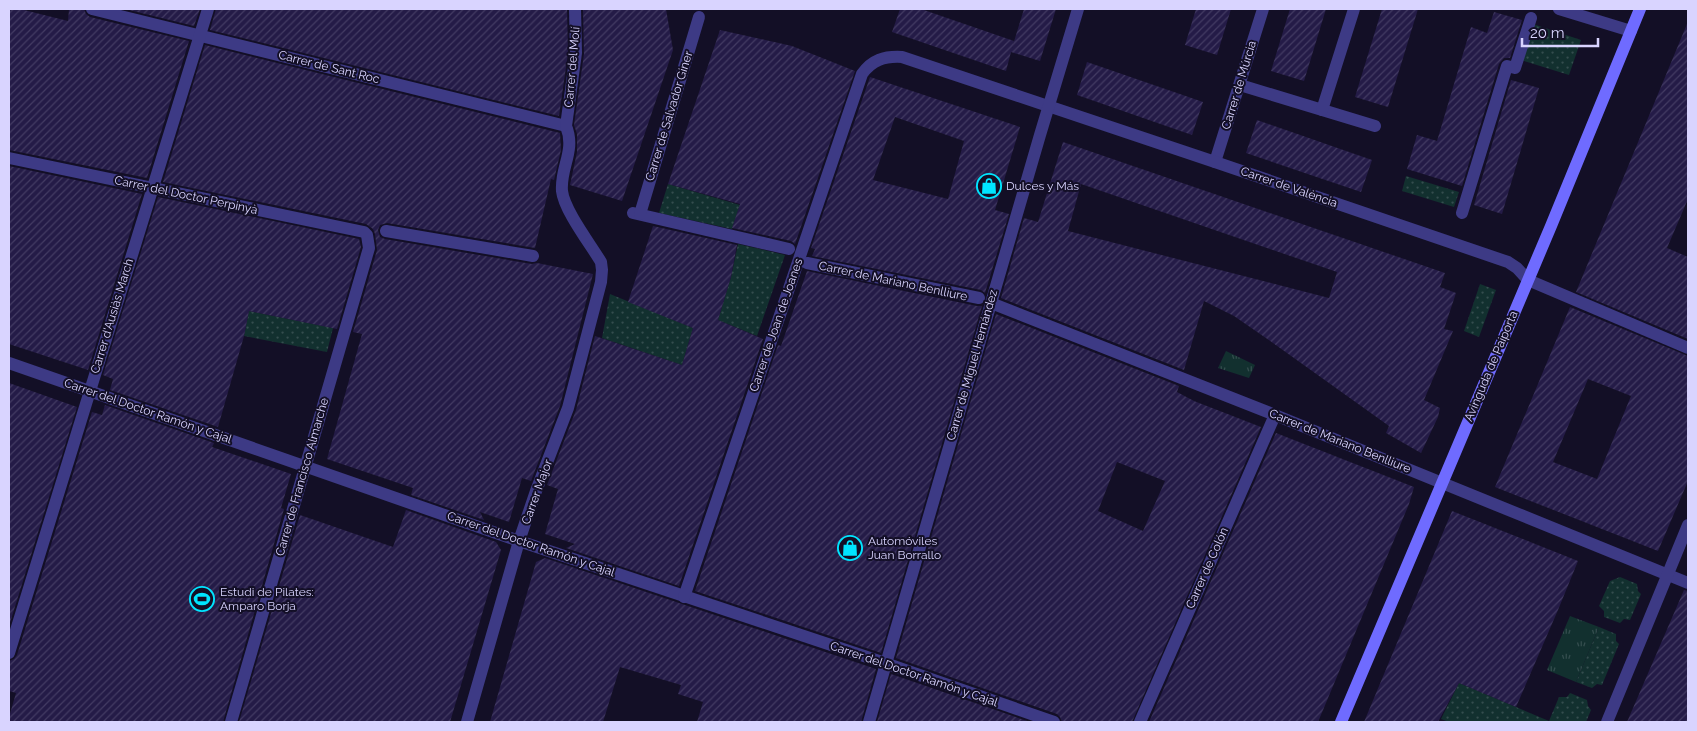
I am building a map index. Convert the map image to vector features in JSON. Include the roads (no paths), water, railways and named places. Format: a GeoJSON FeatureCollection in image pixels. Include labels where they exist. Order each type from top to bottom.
{"type":"FeatureCollection","features":[{"type":"Feature","properties":{"kind":"street","name":"Carrer de Sant Roc"},"geometry":{"type":"LineString","coordinates":[[92,9],[566,126]]}},
{"type":"Feature","properties":{"kind":"street","name":"Carrer d'Ausiàs March"},"geometry":{"type":"LineString","coordinates":[[9,653],[208,9]]}},
{"type":"Feature","properties":{"kind":"street","name":"Carrer del Molí"},"geometry":{"type":"LineString","coordinates":[[576,9],[576,53],[566,126],[570,135],[569,153],[562,182],[562,192],[567,206],[601,262],[602,270],[599,291]]}},
{"type":"Feature","properties":{"kind":"street","name":"Carrer de Miguel Hernández"},"geometry":{"type":"LineString","coordinates":[[869,722],[985,300],[1078,9]]}},
{"type":"Feature","properties":{"kind":"street","name":"Carrer de Múrcia"},"geometry":{"type":"LineString","coordinates":[[1215,162],[1262,9]]}},
{"type":"Feature","properties":{"kind":"street"},"geometry":{"type":"LineString","coordinates":[[1322,110],[1354,9]]}},
{"type":"Feature","properties":{"kind":"street"},"geometry":{"type":"LineString","coordinates":[[1559,9],[1631,31]]}},
{"type":"Feature","properties":{"kind":"street","name":"Avinguda de Paiporta"},"geometry":{"type":"LineString","coordinates":[[1341,722],[1528,280],[1640,9]]}},
{"type":"Feature","properties":{"kind":"street","name":"Carrer de Salvador Giner"},"geometry":{"type":"LineString","coordinates":[[699,17],[635,213],[789,249]]}},
{"type":"Feature","properties":{"kind":"street"},"geometry":{"type":"LineString","coordinates":[[1462,213],[1507,66],[1515,68],[1531,18]]}},
{"type":"Feature","properties":{"kind":"street","name":"Carrer de València"},"geometry":{"type":"LineString","coordinates":[[877,60],[892,56],[902,58],[1508,262],[1517,268],[1528,280],[1688,348]]}},
{"type":"Feature","properties":{"kind":"street","name":"Carrer de Joan de Joanes"},"geometry":{"type":"LineString","coordinates":[[684,596],[862,74],[868,65],[877,60]]}},
{"type":"Feature","properties":{"kind":"street"},"geometry":{"type":"LineString","coordinates":[[1240,85],[1375,126]]}},
{"type":"Feature","properties":{"kind":"street","name":"Carrer del Doctor Perpinyà"},"geometry":{"type":"LineString","coordinates":[[9,158],[364,232]]}},
{"type":"Feature","properties":{"kind":"street"},"geometry":{"type":"LineString","coordinates":[[386,230],[533,256]]}},
{"type":"Feature","properties":{"kind":"street","name":"Carrer de Francisco Almarche"},"geometry":{"type":"LineString","coordinates":[[231,722],[369,248],[369,240],[364,232]]}},
{"type":"Feature","properties":{"kind":"street","name":"Carrer de Mariano Benlliure"},"geometry":{"type":"LineString","coordinates":[[807,263],[985,300],[1275,415],[1688,583]]}},
{"type":"Feature","properties":{"kind":"street","name":"Carrer Major"},"geometry":{"type":"LineString","coordinates":[[467,722],[519,541],[568,408],[599,291]]}},
{"type":"Feature","properties":{"kind":"street","name":"Carrer del Doctor Ramón y Cajal"},"geometry":{"type":"LineString","coordinates":[[9,362],[519,541],[885,663],[1054,722]]}},
{"type":"Feature","properties":{"kind":"street","name":"Carrer de Colón"},"geometry":{"type":"LineString","coordinates":[[1140,722],[1275,415]]}},
{"type":"Feature","properties":{"kind":"street"},"geometry":{"type":"LineString","coordinates":[[1607,722],[1688,525]]}},
{"type":"Feature","properties":{"kind":"place","name":"Dulces y Más"},"geometry":{"type":"Point","coordinates":[989,186]}},
{"type":"Feature","properties":{"kind":"place","name":"Automóviles Juan Borrallo"},"geometry":{"type":"Point","coordinates":[850,548]}},
{"type":"Feature","properties":{"kind":"place","name":"Estudi de Pilates: Amparo Borja"},"geometry":{"type":"Point","coordinates":[202,599]}}]}
